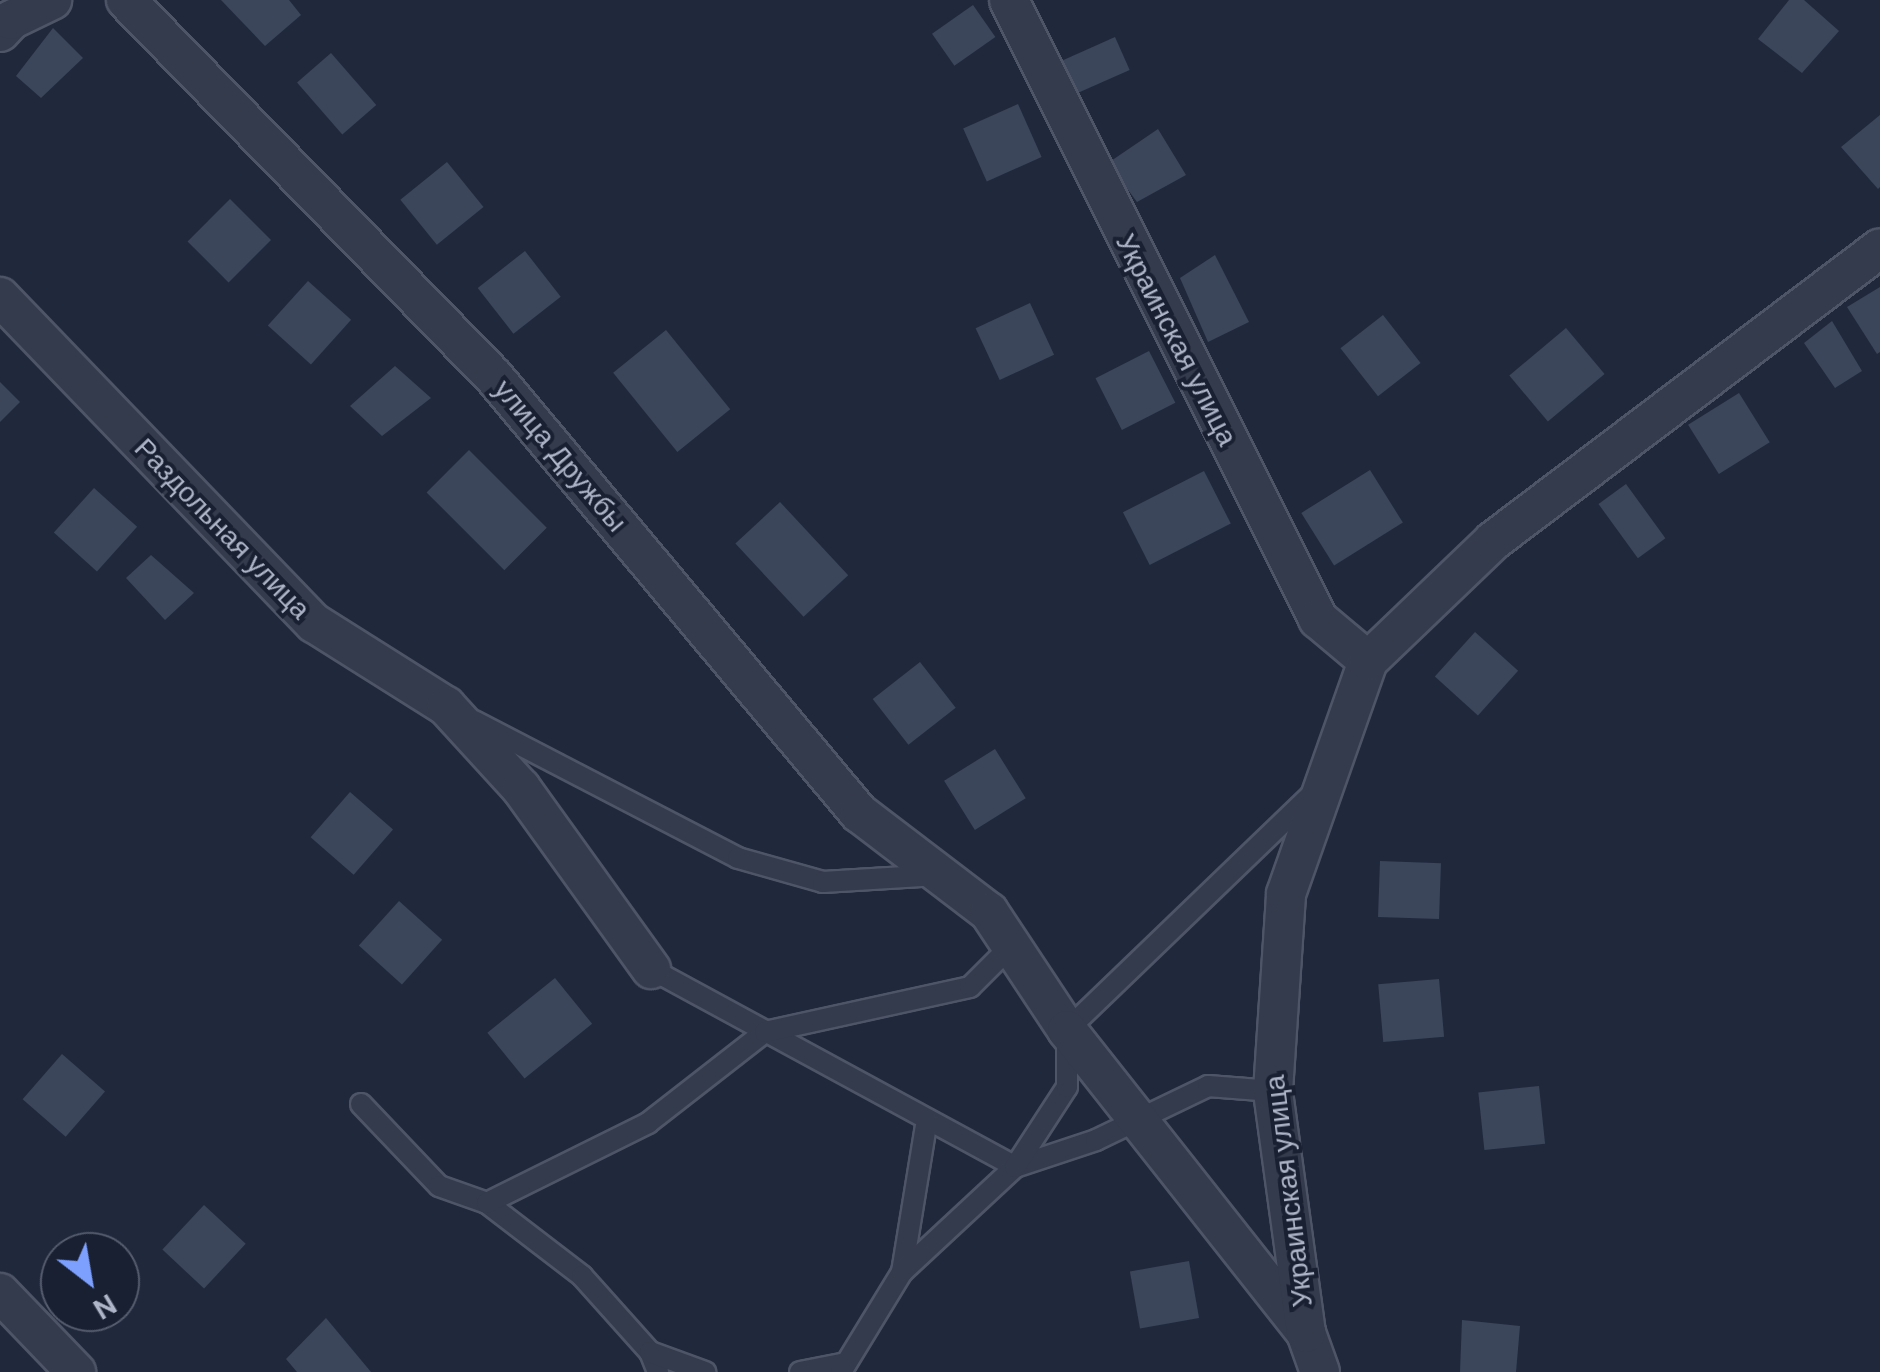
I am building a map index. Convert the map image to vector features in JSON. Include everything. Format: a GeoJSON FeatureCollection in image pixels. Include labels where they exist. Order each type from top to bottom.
{"type":"FeatureCollection","features":[{"type":"Feature","properties":{"kind":"street"},"geometry":{"type":"LineString","coordinates":[[0,32],[11,20],[52,0]]}},
{"type":"Feature","properties":{"kind":"street","name":"улица Дружбы"},"geometry":{"type":"LineString","coordinates":[[126,0],[494,377],[858,813],[989,912],[1011,946]]}},
{"type":"Feature","properties":{"kind":"street","name":"Украинская улица"},"geometry":{"type":"LineString","coordinates":[[1010,0],[1318,618],[1368,662]]}},
{"type":"Feature","properties":{"kind":"street","name":"Украинская улица"},"geometry":{"type":"LineString","coordinates":[[1320,1372],[1306,1334],[1273,1091],[1286,894],[1368,662],[1492,541],[1880,248]]}},
{"type":"Feature","properties":{"kind":"street","name":"Раздольная улица"},"geometry":{"type":"LineString","coordinates":[[0,297],[314,623],[446,706],[521,788],[651,969]]}},
{"type":"Feature","properties":{"kind":"street"},"geometry":{"type":"LineString","coordinates":[[1011,946],[1067,1030],[1306,1334]]}},
{"type":"Feature","properties":{"kind":"street"},"geometry":{"type":"LineString","coordinates":[[0,1293],[76,1372]]}},
{"type":"Feature","properties":{"kind":"lane"},"geometry":{"type":"LineString","coordinates":[[446,706],[738,858],[823,882],[940,875]]}},
{"type":"Feature","properties":{"kind":"lane"},"geometry":{"type":"LineString","coordinates":[[800,1372],[844,1368],[902,1272],[1014,1167],[1068,1087],[1067,1030],[1326,782]]}},
{"type":"Feature","properties":{"kind":"lane"},"geometry":{"type":"LineString","coordinates":[[486,1203],[648,1122],[765,1032],[970,988],[1011,946]]}},
{"type":"Feature","properties":{"kind":"lane"},"geometry":{"type":"LineString","coordinates":[[651,969],[1014,1167],[1140,1119],[1208,1086],[1273,1091]]}},
{"type":"Feature","properties":{"kind":"lane"},"geometry":{"type":"LineString","coordinates":[[361,1104],[439,1186],[486,1203],[582,1276],[650,1352],[658,1372]]}},
{"type":"Feature","properties":{"kind":"lane"},"geometry":{"type":"LineString","coordinates":[[902,1272],[927,1120]]}},
{"type":"Feature","properties":{"kind":"lane"},"geometry":{"type":"LineString","coordinates":[[650,1352],[705,1372]]}},
{"type":"Feature","properties":{"kind":"building"},"geometry":{"type":"Polygon","coordinates":[[[221,0],[289,0],[301,15],[265,46],[221,0]]]}},
{"type":"Feature","properties":{"kind":"building"},"geometry":{"type":"Polygon","coordinates":[[[1789,0],[1804,0],[1839,31],[1802,73],[1758,39],[1789,0]]]}},
{"type":"Feature","properties":{"kind":"building"},"geometry":{"type":"Polygon","coordinates":[[[973,5],[995,37],[954,66],[932,34],[973,5]]]}},
{"type":"Feature","properties":{"kind":"building"},"geometry":{"type":"Polygon","coordinates":[[[53,28],[83,58],[41,98],[16,76],[53,28]]]}},
{"type":"Feature","properties":{"kind":"building"},"geometry":{"type":"Polygon","coordinates":[[[1115,37],[1130,70],[1075,94],[1060,61],[1115,37]]]}},
{"type":"Feature","properties":{"kind":"building"},"geometry":{"type":"Polygon","coordinates":[[[331,53],[376,105],[342,135],[297,83],[331,53]]]}},
{"type":"Feature","properties":{"kind":"building"},"geometry":{"type":"Polygon","coordinates":[[[1018,104],[1042,157],[987,181],[963,128],[1018,104]]]}},
{"type":"Feature","properties":{"kind":"building"},"geometry":{"type":"Polygon","coordinates":[[[1880,115],[1880,187],[1878,189],[1841,147],[1880,115]]]}},
{"type":"Feature","properties":{"kind":"building"},"geometry":{"type":"Polygon","coordinates":[[[1158,129],[1186,175],[1137,202],[1108,163],[1158,129]]]}},
{"type":"Feature","properties":{"kind":"building"},"geometry":{"type":"Polygon","coordinates":[[[447,162],[484,207],[437,245],[400,200],[447,162]]]}},
{"type":"Feature","properties":{"kind":"building"},"geometry":{"type":"Polygon","coordinates":[[[230,199],[271,240],[229,282],[188,241],[230,199]]]}},
{"type":"Feature","properties":{"kind":"building"},"geometry":{"type":"Polygon","coordinates":[[[525,251],[561,297],[513,334],[478,288],[525,251]]]}},
{"type":"Feature","properties":{"kind":"building"},"geometry":{"type":"Polygon","coordinates":[[[1215,255],[1249,322],[1208,342],[1180,278],[1215,255]]]}},
{"type":"Feature","properties":{"kind":"building"},"geometry":{"type":"Polygon","coordinates":[[[308,281],[351,320],[311,364],[268,326],[308,281]]]}},
{"type":"Feature","properties":{"kind":"building"},"geometry":{"type":"Polygon","coordinates":[[[1880,287],[1880,352],[1877,354],[1847,307],[1880,287]]]}},
{"type":"Feature","properties":{"kind":"building"},"geometry":{"type":"Polygon","coordinates":[[[1030,303],[1054,355],[1000,380],[976,328],[1030,303]]]}},
{"type":"Feature","properties":{"kind":"building"},"geometry":{"type":"Polygon","coordinates":[[[1383,315],[1421,363],[1378,396],[1340,348],[1383,315]]]}},
{"type":"Feature","properties":{"kind":"building"},"geometry":{"type":"Polygon","coordinates":[[[1832,321],[1862,371],[1835,388],[1804,343],[1832,321]]]}},
{"type":"Feature","properties":{"kind":"building"},"geometry":{"type":"Polygon","coordinates":[[[1566,328],[1605,374],[1548,422],[1509,376],[1566,328]]]}},
{"type":"Feature","properties":{"kind":"building"},"geometry":{"type":"Polygon","coordinates":[[[666,330],[730,409],[677,452],[613,373],[666,330]]]}},
{"type":"Feature","properties":{"kind":"building"},"geometry":{"type":"Polygon","coordinates":[[[1149,351],[1175,403],[1122,430],[1096,378],[1149,351]]]}},
{"type":"Feature","properties":{"kind":"building"},"geometry":{"type":"Polygon","coordinates":[[[395,366],[431,398],[382,436],[350,406],[395,366]]]}},
{"type":"Feature","properties":{"kind":"building"},"geometry":{"type":"Polygon","coordinates":[[[0,382],[20,402],[0,422],[0,382]]]}},
{"type":"Feature","properties":{"kind":"building"},"geometry":{"type":"Polygon","coordinates":[[[1739,393],[1770,442],[1719,474],[1688,425],[1739,393]]]}},
{"type":"Feature","properties":{"kind":"building"},"geometry":{"type":"Polygon","coordinates":[[[469,450],[547,528],[504,570],[427,492],[469,450]]]}},
{"type":"Feature","properties":{"kind":"building"},"geometry":{"type":"Polygon","coordinates":[[[1370,470],[1403,523],[1334,566],[1301,513],[1370,470]]]}},
{"type":"Feature","properties":{"kind":"building"},"geometry":{"type":"Polygon","coordinates":[[[1204,471],[1231,524],[1150,565],[1123,512],[1204,471]]]}},
{"type":"Feature","properties":{"kind":"building"},"geometry":{"type":"Polygon","coordinates":[[[1626,484],[1665,538],[1638,558],[1598,504],[1626,484]]]}},
{"type":"Feature","properties":{"kind":"building"},"geometry":{"type":"Polygon","coordinates":[[[94,488],[137,527],[97,571],[54,533],[94,488]]]}},
{"type":"Feature","properties":{"kind":"building"},"geometry":{"type":"Polygon","coordinates":[[[780,502],[848,575],[804,617],[735,544],[780,502]]]}},
{"type":"Feature","properties":{"kind":"building"},"geometry":{"type":"Polygon","coordinates":[[[151,555],[194,593],[165,620],[126,578],[151,555]]]}},
{"type":"Feature","properties":{"kind":"building"},"geometry":{"type":"Polygon","coordinates":[[[1475,632],[1518,671],[1478,715],[1435,677],[1475,632]]]}},
{"type":"Feature","properties":{"kind":"building"},"geometry":{"type":"Polygon","coordinates":[[[920,662],[956,708],[908,745],[873,699],[920,662]]]}},
{"type":"Feature","properties":{"kind":"building"},"geometry":{"type":"Polygon","coordinates":[[[995,749],[1026,798],[975,830],[944,781],[995,749]]]}},
{"type":"Feature","properties":{"kind":"building"},"geometry":{"type":"Polygon","coordinates":[[[350,792],[393,829],[354,875],[311,837],[350,792]]]}},
{"type":"Feature","properties":{"kind":"building"},"geometry":{"type":"Polygon","coordinates":[[[1380,861],[1441,863],[1439,919],[1378,917],[1380,861]]]}},
{"type":"Feature","properties":{"kind":"building"},"geometry":{"type":"Polygon","coordinates":[[[399,901],[442,940],[402,984],[359,946],[399,901]]]}},
{"type":"Feature","properties":{"kind":"building"},"geometry":{"type":"Polygon","coordinates":[[[555,978],[592,1024],[525,1079],[487,1033],[555,978]]]}},
{"type":"Feature","properties":{"kind":"building"},"geometry":{"type":"Polygon","coordinates":[[[1439,979],[1444,1037],[1383,1042],[1378,984],[1439,979]]]}},
{"type":"Feature","properties":{"kind":"building"},"geometry":{"type":"Polygon","coordinates":[[[62,1054],[105,1091],[66,1137],[23,1099],[62,1054]]]}},
{"type":"Feature","properties":{"kind":"building"},"geometry":{"type":"Polygon","coordinates":[[[1539,1086],[1545,1144],[1484,1150],[1478,1092],[1539,1086]]]}},
{"type":"Feature","properties":{"kind":"building"},"geometry":{"type":"Polygon","coordinates":[[[204,1205],[246,1244],[204,1288],[162,1250],[204,1205]]]}},
{"type":"Feature","properties":{"kind":"building"},"geometry":{"type":"Polygon","coordinates":[[[1189,1261],[1199,1318],[1140,1329],[1130,1271],[1189,1261]]]}},
{"type":"Feature","properties":{"kind":"building"},"geometry":{"type":"Polygon","coordinates":[[[326,1318],[371,1372],[297,1372],[286,1359],[326,1318]]]}},
{"type":"Feature","properties":{"kind":"building"},"geometry":{"type":"Polygon","coordinates":[[[1462,1320],[1520,1326],[1516,1372],[1460,1372],[1462,1320]]]}}]}
